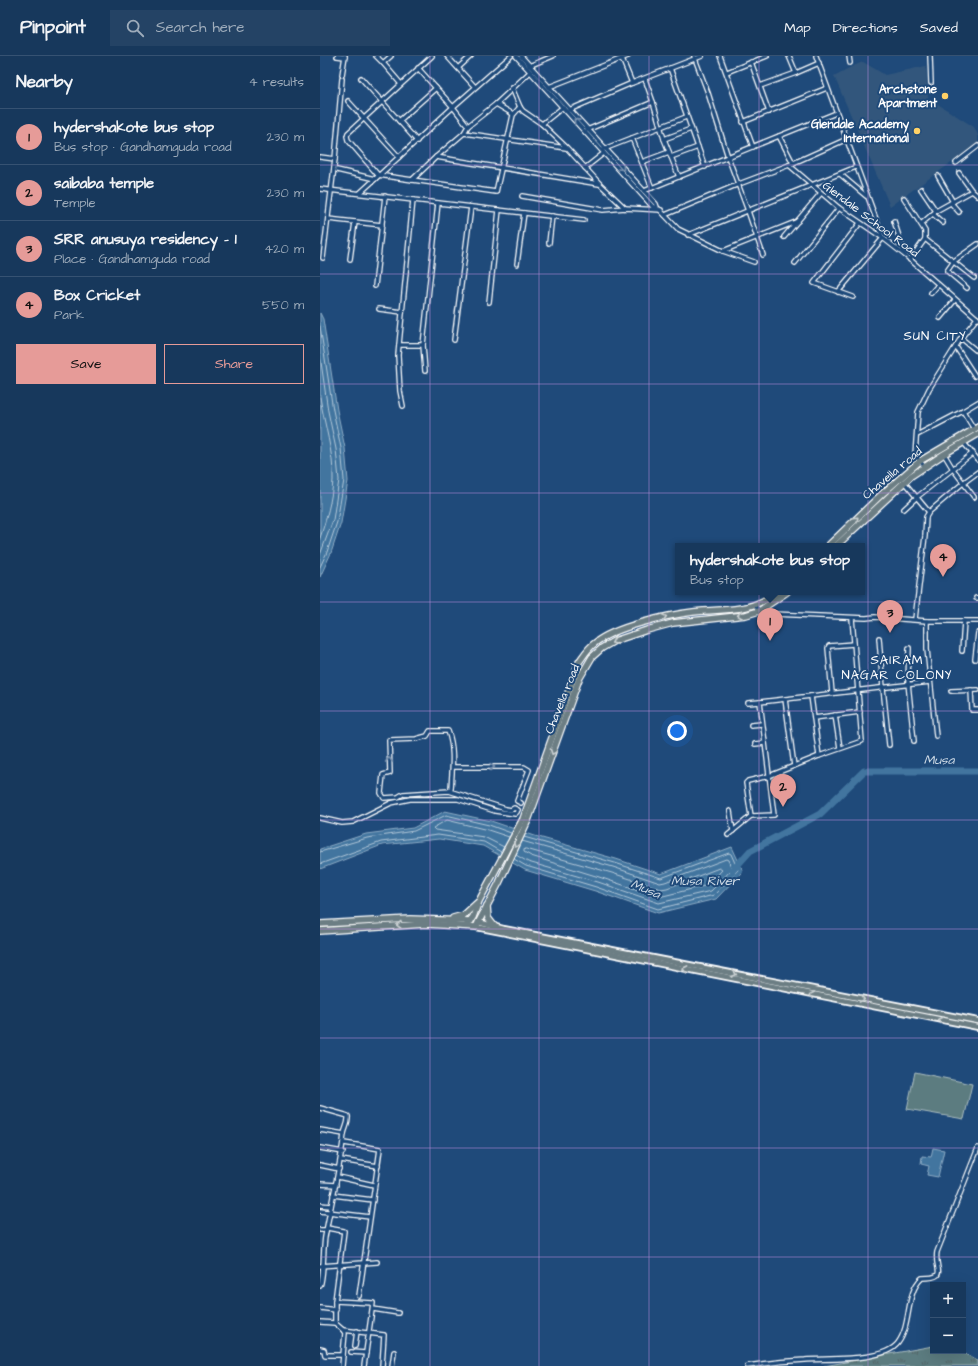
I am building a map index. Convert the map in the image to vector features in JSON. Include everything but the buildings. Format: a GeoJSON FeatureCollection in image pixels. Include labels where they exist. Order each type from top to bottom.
{"type":"FeatureCollection","features":[{"type":"Feature","properties":{"kind":"highway","name":"Chavella road"},"geometry":{"type":"LineString","coordinates":[[839,543],[904,482],[924,466],[963,442],[977,430]]}},
{"type":"Feature","properties":{"kind":"highway","name":"Chavella road"},"geometry":{"type":"LineString","coordinates":[[831,543],[882,494],[920,462],[977,430]]}},
{"type":"Feature","properties":{"kind":"highway","name":"Chavella road"},"geometry":{"type":"LineString","coordinates":[[530,808],[579,662],[589,647],[608,634],[669,615],[742,608],[766,601],[774,595]]}},
{"type":"Feature","properties":{"kind":"highway","name":"Chavella road"},"geometry":{"type":"LineString","coordinates":[[478,923],[498,883],[530,808],[579,679],[597,653],[614,641],[673,623],[746,615],[759,611],[783,595]]}},
{"type":"Feature","properties":{"kind":"highway"},"geometry":{"type":"LineString","coordinates":[[466,926],[523,818],[530,808]]}},
{"type":"Feature","properties":{"kind":"highway"},"geometry":{"type":"LineString","coordinates":[[426,920],[445,919],[464,915],[479,901]]}},
{"type":"Feature","properties":{"kind":"highway"},"geometry":{"type":"LineString","coordinates":[[487,905],[488,918],[495,927]]}},
{"type":"Feature","properties":{"kind":"highway"},"geometry":{"type":"LineString","coordinates":[[320,924],[390,920],[471,919],[478,923]]}},
{"type":"Feature","properties":{"kind":"highway"},"geometry":{"type":"LineString","coordinates":[[320,930],[426,924],[466,926],[478,923]]}},
{"type":"Feature","properties":{"kind":"main road"},"geometry":{"type":"LineString","coordinates":[[478,923],[978,1021]]}},
{"type":"Feature","properties":{"kind":"main road"},"geometry":{"type":"LineString","coordinates":[[478,923],[978,1027]]}},
{"type":"Feature","properties":{"kind":"street"},"geometry":{"type":"LineString","coordinates":[[323,258],[335,159],[345,56],[337,56]]}},
{"type":"Feature","properties":{"kind":"street"},"geometry":{"type":"LineString","coordinates":[[376,56],[402,84]]}},
{"type":"Feature","properties":{"kind":"street"},"geometry":{"type":"LineString","coordinates":[[383,63],[391,56]]}},
{"type":"Feature","properties":{"kind":"street"},"geometry":{"type":"LineString","coordinates":[[377,177],[348,140],[348,133],[432,56]]}},
{"type":"Feature","properties":{"kind":"street"},"geometry":{"type":"LineString","coordinates":[[447,56],[475,87]]}},
{"type":"Feature","properties":{"kind":"street"},"geometry":{"type":"LineString","coordinates":[[458,68],[471,56]]}},
{"type":"Feature","properties":{"kind":"street"},"geometry":{"type":"LineString","coordinates":[[360,194],[453,107],[511,56]]}},
{"type":"Feature","properties":{"kind":"street"},"geometry":{"type":"LineString","coordinates":[[529,66],[553,56]]}},
{"type":"Feature","properties":{"kind":"street"},"geometry":{"type":"LineString","coordinates":[[549,87],[621,57],[628,56]]}},
{"type":"Feature","properties":{"kind":"street"},"geometry":{"type":"LineString","coordinates":[[569,110],[694,57],[702,56]]}},
{"type":"Feature","properties":{"kind":"street"},"geometry":{"type":"LineString","coordinates":[[720,56],[753,147]]}},
{"type":"Feature","properties":{"kind":"street"},"geometry":{"type":"LineString","coordinates":[[727,72],[767,56]]}},
{"type":"Feature","properties":{"kind":"street"},"geometry":{"type":"LineString","coordinates":[[789,56],[796,73]]}},
{"type":"Feature","properties":{"kind":"street"},"geometry":{"type":"LineString","coordinates":[[816,56],[883,238],[838,292]]}},
{"type":"Feature","properties":{"kind":"street"},"geometry":{"type":"LineString","coordinates":[[849,56],[850,63]]}},
{"type":"Feature","properties":{"kind":"street"},"geometry":{"type":"LineString","coordinates":[[930,56],[931,82]]}},
{"type":"Feature","properties":{"kind":"street"},"geometry":{"type":"LineString","coordinates":[[519,57],[549,87],[604,151],[644,191],[657,207]]}},
{"type":"Feature","properties":{"kind":"street"},"geometry":{"type":"LineString","coordinates":[[519,57],[530,72],[653,206],[661,210],[678,229],[723,251],[754,262]]}},
{"type":"Feature","properties":{"kind":"street"},"geometry":{"type":"LineString","coordinates":[[621,57],[632,83]]}},
{"type":"Feature","properties":{"kind":"street"},"geometry":{"type":"LineString","coordinates":[[694,57],[708,93],[728,157],[739,184],[763,255]]}},
{"type":"Feature","properties":{"kind":"street"},"geometry":{"type":"LineString","coordinates":[[751,62],[769,112]]}},
{"type":"Feature","properties":{"kind":"street"},"geometry":{"type":"LineString","coordinates":[[760,86],[819,63]]}},
{"type":"Feature","properties":{"kind":"street"},"geometry":{"type":"LineString","coordinates":[[418,68],[468,126]]}},
{"type":"Feature","properties":{"kind":"street"},"geometry":{"type":"LineString","coordinates":[[670,68],[686,117],[705,167]]}},
{"type":"Feature","properties":{"kind":"street"},"geometry":{"type":"LineString","coordinates":[[412,180],[436,156],[464,133],[468,126],[496,104],[530,72]]}},
{"type":"Feature","properties":{"kind":"street"},"geometry":{"type":"LineString","coordinates":[[361,78],[417,141]]}},
{"type":"Feature","properties":{"kind":"street"},"geometry":{"type":"LineString","coordinates":[[645,79],[664,139],[679,177]]}},
{"type":"Feature","properties":{"kind":"street"},"geometry":{"type":"LineString","coordinates":[[400,121],[436,88]]}},
{"type":"Feature","properties":{"kind":"street"},"geometry":{"type":"LineString","coordinates":[[512,88],[520,107],[542,124],[567,148],[600,184],[625,208]]}},
{"type":"Feature","properties":{"kind":"street"},"geometry":{"type":"LineString","coordinates":[[744,122],[827,88]]}},
{"type":"Feature","properties":{"kind":"street"},"geometry":{"type":"LineString","coordinates":[[348,101],[399,157]]}},
{"type":"Feature","properties":{"kind":"street"},"geometry":{"type":"LineString","coordinates":[[587,130],[653,102]]}},
{"type":"Feature","properties":{"kind":"street"},"geometry":{"type":"LineString","coordinates":[[496,104],[513,114]]}},
{"type":"Feature","properties":{"kind":"street"},"geometry":{"type":"LineString","coordinates":[[337,170],[377,177],[412,180],[496,192],[513,114],[520,107]]}},
{"type":"Feature","properties":{"kind":"street"},"geometry":{"type":"LineString","coordinates":[[542,124],[563,107]]}},
{"type":"Feature","properties":{"kind":"street"},"geometry":{"type":"LineString","coordinates":[[644,191],[836,113]]}},
{"type":"Feature","properties":{"kind":"street"},"geometry":{"type":"LineString","coordinates":[[585,168],[604,151],[632,138],[686,117]]}},
{"type":"Feature","properties":{"kind":"street"},"geometry":{"type":"LineString","coordinates":[[664,139],[691,129]]}},
{"type":"Feature","properties":{"kind":"street"},"geometry":{"type":"LineString","coordinates":[[464,133],[567,148]]}},
{"type":"Feature","properties":{"kind":"street"},"geometry":{"type":"LineString","coordinates":[[780,136],[793,163]]}},
{"type":"Feature","properties":{"kind":"street"},"geometry":{"type":"LineString","coordinates":[[665,215],[789,165],[847,139],[862,137]]}},
{"type":"Feature","properties":{"kind":"street"},"geometry":{"type":"LineString","coordinates":[[632,138],[652,188]]}},
{"type":"Feature","properties":{"kind":"street"},"geometry":{"type":"LineString","coordinates":[[956,164],[978,146]]}},
{"type":"Feature","properties":{"kind":"street"},"geometry":{"type":"LineString","coordinates":[[671,157],[698,147]]}},
{"type":"Feature","properties":{"kind":"street"},"geometry":{"type":"LineString","coordinates":[[642,162],[669,152]]}},
{"type":"Feature","properties":{"kind":"street"},"geometry":{"type":"LineString","coordinates":[[436,156],[600,184]]}},
{"type":"Feature","properties":{"kind":"street"},"geometry":{"type":"LineString","coordinates":[[320,157],[335,159]]}},
{"type":"Feature","properties":{"kind":"street","name":"Glendale School Road"},"geometry":{"type":"LineString","coordinates":[[789,165],[839,208],[860,224],[883,238],[906,256],[977,319]]}},
{"type":"Feature","properties":{"kind":"street"},"geometry":{"type":"LineString","coordinates":[[688,235],[856,167]]}},
{"type":"Feature","properties":{"kind":"street"},"geometry":{"type":"LineString","coordinates":[[959,173],[972,191],[978,196]]}},
{"type":"Feature","properties":{"kind":"street"},"geometry":{"type":"LineString","coordinates":[[840,174],[867,197]]}},
{"type":"Feature","properties":{"kind":"street"},"geometry":{"type":"LineString","coordinates":[[938,176],[952,203],[959,212]]}},
{"type":"Feature","properties":{"kind":"street"},"geometry":{"type":"LineString","coordinates":[[320,189],[584,220]]}},
{"type":"Feature","properties":{"kind":"street"},"geometry":{"type":"LineString","coordinates":[[921,189],[934,213],[943,223]]}},
{"type":"Feature","properties":{"kind":"street"},"geometry":{"type":"LineString","coordinates":[[921,224],[934,213],[972,191]]}},
{"type":"Feature","properties":{"kind":"street"},"geometry":{"type":"LineString","coordinates":[[784,238],[821,193]]}},
{"type":"Feature","properties":{"kind":"street"},"geometry":{"type":"LineString","coordinates":[[376,286],[385,196]]}},
{"type":"Feature","properties":{"kind":"street"},"geometry":{"type":"LineString","coordinates":[[522,196],[603,210],[625,208],[661,210]]}},
{"type":"Feature","properties":{"kind":"street"},"geometry":{"type":"LineString","coordinates":[[904,198],[925,231],[925,239],[910,260]]}},
{"type":"Feature","properties":{"kind":"street"},"geometry":{"type":"LineString","coordinates":[[403,406],[400,391],[398,345],[413,200]]}},
{"type":"Feature","properties":{"kind":"street"},"geometry":{"type":"LineString","coordinates":[[425,370],[424,344],[438,203]]}},
{"type":"Feature","properties":{"kind":"street"},"geometry":{"type":"LineString","coordinates":[[454,340],[471,207]]}},
{"type":"Feature","properties":{"kind":"street"},"geometry":{"type":"LineString","coordinates":[[795,263],[839,208]]}},
{"type":"Feature","properties":{"kind":"street"},"geometry":{"type":"LineString","coordinates":[[489,302],[499,210]]}},
{"type":"Feature","properties":{"kind":"street"},"geometry":{"type":"LineString","coordinates":[[518,264],[524,213]]}},
{"type":"Feature","properties":{"kind":"street"},"geometry":{"type":"LineString","coordinates":[[549,243],[552,216]]}},
{"type":"Feature","properties":{"kind":"street"},"geometry":{"type":"LineString","coordinates":[[328,219],[382,225]]}},
{"type":"Feature","properties":{"kind":"street"},"geometry":{"type":"LineString","coordinates":[[723,251],[798,221]]}},
{"type":"Feature","properties":{"kind":"street"},"geometry":{"type":"LineString","coordinates":[[350,259],[355,222]]}},
{"type":"Feature","properties":{"kind":"street"},"geometry":{"type":"LineString","coordinates":[[894,222],[906,256]]}},
{"type":"Feature","properties":{"kind":"street"},"geometry":{"type":"LineString","coordinates":[[853,297],[814,283],[860,224]]}},
{"type":"Feature","properties":{"kind":"street"},"geometry":{"type":"LineString","coordinates":[[925,239],[974,278]]}},
{"type":"Feature","properties":{"kind":"street"},"geometry":{"type":"LineString","coordinates":[[967,288],[947,271],[954,261],[977,246]]}},
{"type":"Feature","properties":{"kind":"street"},"geometry":{"type":"LineString","coordinates":[[931,293],[938,285]]}},
{"type":"Feature","properties":{"kind":"street"},"geometry":{"type":"LineString","coordinates":[[940,318],[955,300]]}},
{"type":"Feature","properties":{"kind":"street"},"geometry":{"type":"LineString","coordinates":[[379,309],[402,312]]}},
{"type":"Feature","properties":{"kind":"street"},"geometry":{"type":"LineString","coordinates":[[924,466],[915,455],[918,412],[929,389],[961,338],[977,319]]}},
{"type":"Feature","properties":{"kind":"street"},"geometry":{"type":"LineString","coordinates":[[961,338],[978,352]]}},
{"type":"Feature","properties":{"kind":"street"},"geometry":{"type":"LineString","coordinates":[[398,345],[424,344]]}},
{"type":"Feature","properties":{"kind":"street"},"geometry":{"type":"LineString","coordinates":[[956,347],[975,376]]}},
{"type":"Feature","properties":{"kind":"street"},"geometry":{"type":"LineString","coordinates":[[917,435],[978,402]]}},
{"type":"Feature","properties":{"kind":"street"},"geometry":{"type":"LineString","coordinates":[[963,411],[977,430]]}},
{"type":"Feature","properties":{"kind":"street"},"geometry":{"type":"LineString","coordinates":[[963,442],[978,460]]}},
{"type":"Feature","properties":{"kind":"street"},"geometry":{"type":"LineString","coordinates":[[904,509],[972,453]]}},
{"type":"Feature","properties":{"kind":"street"},"geometry":{"type":"LineString","coordinates":[[944,454],[973,496],[978,495]]}},
{"type":"Feature","properties":{"kind":"street"},"geometry":{"type":"LineString","coordinates":[[915,619],[926,517],[929,512],[978,472]]}},
{"type":"Feature","properties":{"kind":"street"},"geometry":{"type":"LineString","coordinates":[[904,482],[929,512]]}},
{"type":"Feature","properties":{"kind":"street"},"geometry":{"type":"LineString","coordinates":[[755,605],[759,611],[780,615],[852,618],[876,617],[927,621],[978,621]]}},
{"type":"Feature","properties":{"kind":"street"},"geometry":{"type":"LineString","coordinates":[[751,816],[746,783],[749,780],[769,776],[862,741],[852,618]]}},
{"type":"Feature","properties":{"kind":"street"},"geometry":{"type":"LineString","coordinates":[[927,621],[927,649],[936,736]]}},
{"type":"Feature","properties":{"kind":"street"},"geometry":{"type":"LineString","coordinates":[[962,651],[964,621]]}},
{"type":"Feature","properties":{"kind":"street"},"geometry":{"type":"LineString","coordinates":[[976,659],[978,633]]}},
{"type":"Feature","properties":{"kind":"street"},"geometry":{"type":"LineString","coordinates":[[879,638],[889,745]]}},
{"type":"Feature","properties":{"kind":"street"},"geometry":{"type":"LineString","coordinates":[[832,693],[828,648],[829,646],[854,644]]}},
{"type":"Feature","properties":{"kind":"street"},"geometry":{"type":"LineString","coordinates":[[909,648],[908,683],[914,742]]}},
{"type":"Feature","properties":{"kind":"street"},"geometry":{"type":"LineString","coordinates":[[748,703],[883,688],[908,683],[930,682]]}},
{"type":"Feature","properties":{"kind":"street"},"geometry":{"type":"LineString","coordinates":[[971,690],[972,710],[978,710]]}},
{"type":"Feature","properties":{"kind":"street"},"geometry":{"type":"LineString","coordinates":[[951,691],[978,690]]}},
{"type":"Feature","properties":{"kind":"street"},"geometry":{"type":"LineString","coordinates":[[811,696],[819,756]]}},
{"type":"Feature","properties":{"kind":"street"},"geometry":{"type":"LineString","coordinates":[[785,699],[794,766]]}},
{"type":"Feature","properties":{"kind":"street"},"geometry":{"type":"LineString","coordinates":[[728,835],[751,816],[774,815],[760,702]]}},
{"type":"Feature","properties":{"kind":"street"},"geometry":{"type":"LineString","coordinates":[[814,718],[860,712]]}},
{"type":"Feature","properties":{"kind":"street"},"geometry":{"type":"LineString","coordinates":[[835,715],[840,748]]}},
{"type":"Feature","properties":{"kind":"street"},"geometry":{"type":"LineString","coordinates":[[751,725],[762,724]]}},
{"type":"Feature","properties":{"kind":"street"},"geometry":{"type":"LineString","coordinates":[[450,791],[453,767],[451,738],[448,731],[430,731],[427,736],[416,739],[389,740],[390,773],[382,775],[381,793],[384,798],[398,797],[403,794],[450,791],[511,810],[519,803],[528,770],[524,767],[453,767]]}},
{"type":"Feature","properties":{"kind":"street"},"geometry":{"type":"LineString","coordinates":[[755,744],[765,743]]}},
{"type":"Feature","properties":{"kind":"street"},"geometry":{"type":"LineString","coordinates":[[320,818],[342,823],[352,822],[391,803],[410,799],[458,798],[496,811],[515,814],[518,811],[514,808]]}},
{"type":"Feature","properties":{"kind":"street"},"geometry":{"type":"LineString","coordinates":[[730,811],[733,831]]}},
{"type":"Feature","properties":{"kind":"street"},"geometry":{"type":"LineString","coordinates":[[320,1108],[348,1116],[338,1178],[322,1247],[320,1286]]}},
{"type":"Feature","properties":{"kind":"street"},"geometry":{"type":"LineString","coordinates":[[320,1130],[344,1134]]}},
{"type":"Feature","properties":{"kind":"street"},"geometry":{"type":"LineString","coordinates":[[344,1143],[380,1149],[359,1296]]}},
{"type":"Feature","properties":{"kind":"street"},"geometry":{"type":"LineString","coordinates":[[320,1148],[343,1152]]}},
{"type":"Feature","properties":{"kind":"street"},"geometry":{"type":"LineString","coordinates":[[747,1366],[781,1362],[866,1357],[894,1348],[903,1334],[912,1296],[918,1283],[921,1279],[934,1278],[939,1274],[936,1258],[937,1252],[978,1148]]}},
{"type":"Feature","properties":{"kind":"street"},"geometry":{"type":"LineString","coordinates":[[341,1160],[378,1166]]}},
{"type":"Feature","properties":{"kind":"street"},"geometry":{"type":"LineString","coordinates":[[320,1165],[339,1169]]}},
{"type":"Feature","properties":{"kind":"street"},"geometry":{"type":"LineString","coordinates":[[338,1178],[374,1185]]}},
{"type":"Feature","properties":{"kind":"street"},"geometry":{"type":"LineString","coordinates":[[320,1184],[336,1185]]}},
{"type":"Feature","properties":{"kind":"street"},"geometry":{"type":"LineString","coordinates":[[333,1195],[373,1200]]}},
{"type":"Feature","properties":{"kind":"street"},"geometry":{"type":"LineString","coordinates":[[320,1205],[331,1206]]}},
{"type":"Feature","properties":{"kind":"street"},"geometry":{"type":"LineString","coordinates":[[320,1212],[370,1217]]}},
{"type":"Feature","properties":{"kind":"street"},"geometry":{"type":"LineString","coordinates":[[320,1230],[327,1229],[344,1231],[335,1301],[336,1310],[334,1323]]}},
{"type":"Feature","properties":{"kind":"street"},"geometry":{"type":"LineString","coordinates":[[321,1266],[377,1262]]}},
{"type":"Feature","properties":{"kind":"street"},"geometry":{"type":"LineString","coordinates":[[335,1301],[373,1303],[364,1366]]}},
{"type":"Feature","properties":{"kind":"street"},"geometry":{"type":"LineString","coordinates":[[320,1308],[336,1310]]}},
{"type":"Feature","properties":{"kind":"street"},"geometry":{"type":"LineString","coordinates":[[373,1310],[398,1313]]}},
{"type":"Feature","properties":{"kind":"street"},"geometry":{"type":"LineString","coordinates":[[320,1322],[334,1323],[343,1330],[384,1336],[382,1366]]}},
{"type":"Feature","properties":{"kind":"street"},"geometry":{"type":"LineString","coordinates":[[342,1366],[345,1333],[343,1330]]}},
{"type":"Feature","properties":{"kind":"street"},"geometry":{"type":"LineString","coordinates":[[355,1346],[357,1332]]}},
{"type":"Feature","properties":{"kind":"street"},"geometry":{"type":"LineString","coordinates":[[320,1349],[324,1350],[324,1355],[343,1355]]}},
{"type":"Feature","properties":{"kind":"street"},"geometry":{"type":"LineString","coordinates":[[351,1352],[366,1353]]}},
{"type":"Feature","properties":{"kind":"street"},"geometry":{"type":"LineString","coordinates":[[383,1360],[392,1364],[394,1352]]}},
{"type":"Feature","properties":{"kind":"shaded area","name":"Glendale Academy International"},"geometry":{"type":"Polygon","coordinates":[[[863,62],[885,75],[926,66],[928,98],[974,127],[978,135],[978,143],[890,206],[834,76],[863,62]]]}},
{"type":"Feature","properties":{"kind":"green space"},"geometry":{"type":"Polygon","coordinates":[[[915,1072],[972,1084],[964,1119],[907,1109],[915,1072]]]}},
{"type":"Feature","properties":{"kind":"green space"},"geometry":{"type":"Polygon","coordinates":[[[930,1347],[930,1354],[966,1354],[978,1361],[978,1366],[824,1366],[930,1347]]]}},
{"type":"Feature","properties":{"kind":"water"},"geometry":{"type":"Polygon","coordinates":[[[320,313],[323,319],[337,410],[345,448],[348,481],[341,523],[331,553],[320,577],[320,313]]]}},
{"type":"Feature","properties":{"kind":"water","name":"Musa River"},"geometry":{"type":"Polygon","coordinates":[[[445,811],[491,821],[535,836],[616,859],[661,874],[732,847],[743,871],[716,899],[658,913],[595,891],[525,870],[483,846],[439,839],[382,845],[320,869],[320,849],[366,834],[413,828],[445,811]]]}},
{"type":"Feature","properties":{"kind":"water"},"geometry":{"type":"Polygon","coordinates":[[[933,1148],[944,1150],[938,1177],[927,1175],[929,1166],[921,1164],[922,1156],[931,1157],[933,1148]]]}},
{"type":"Feature","properties":{"kind":"waterway","name":"Musa"},"geometry":{"type":"LineString","coordinates":[[733,870],[750,851],[820,814],[864,771],[978,771]]}},
{"type":"Feature","properties":{"kind":"place","name":"Archstone Apartment"},"geometry":{"type":"Point","coordinates":[945,96]}},
{"type":"Feature","properties":{"kind":"place","name":"Glendale Academy International"},"geometry":{"type":"Point","coordinates":[917,131]}},
{"type":"Feature","properties":{"kind":"place","name":"Box Cricket"},"geometry":{"type":"Point","coordinates":[943,577]}},
{"type":"Feature","properties":{"kind":"place","name":"SRR anusuya residency - 1"},"geometry":{"type":"Point","coordinates":[890,633]}},
{"type":"Feature","properties":{"kind":"place","name":"hydershakote bus stop"},"geometry":{"type":"Point","coordinates":[770,641]}},
{"type":"Feature","properties":{"kind":"place","name":"saibaba temple"},"geometry":{"type":"Point","coordinates":[783,807]}},
{"type":"Feature","properties":{"kind":"district","name":"SUN CITY"},"geometry":{"type":"Point","coordinates":[935,335]}},
{"type":"Feature","properties":{"kind":"district","name":"SAIRAM NAGAR COLONY"},"geometry":{"type":"Point","coordinates":[897,666]}}]}
